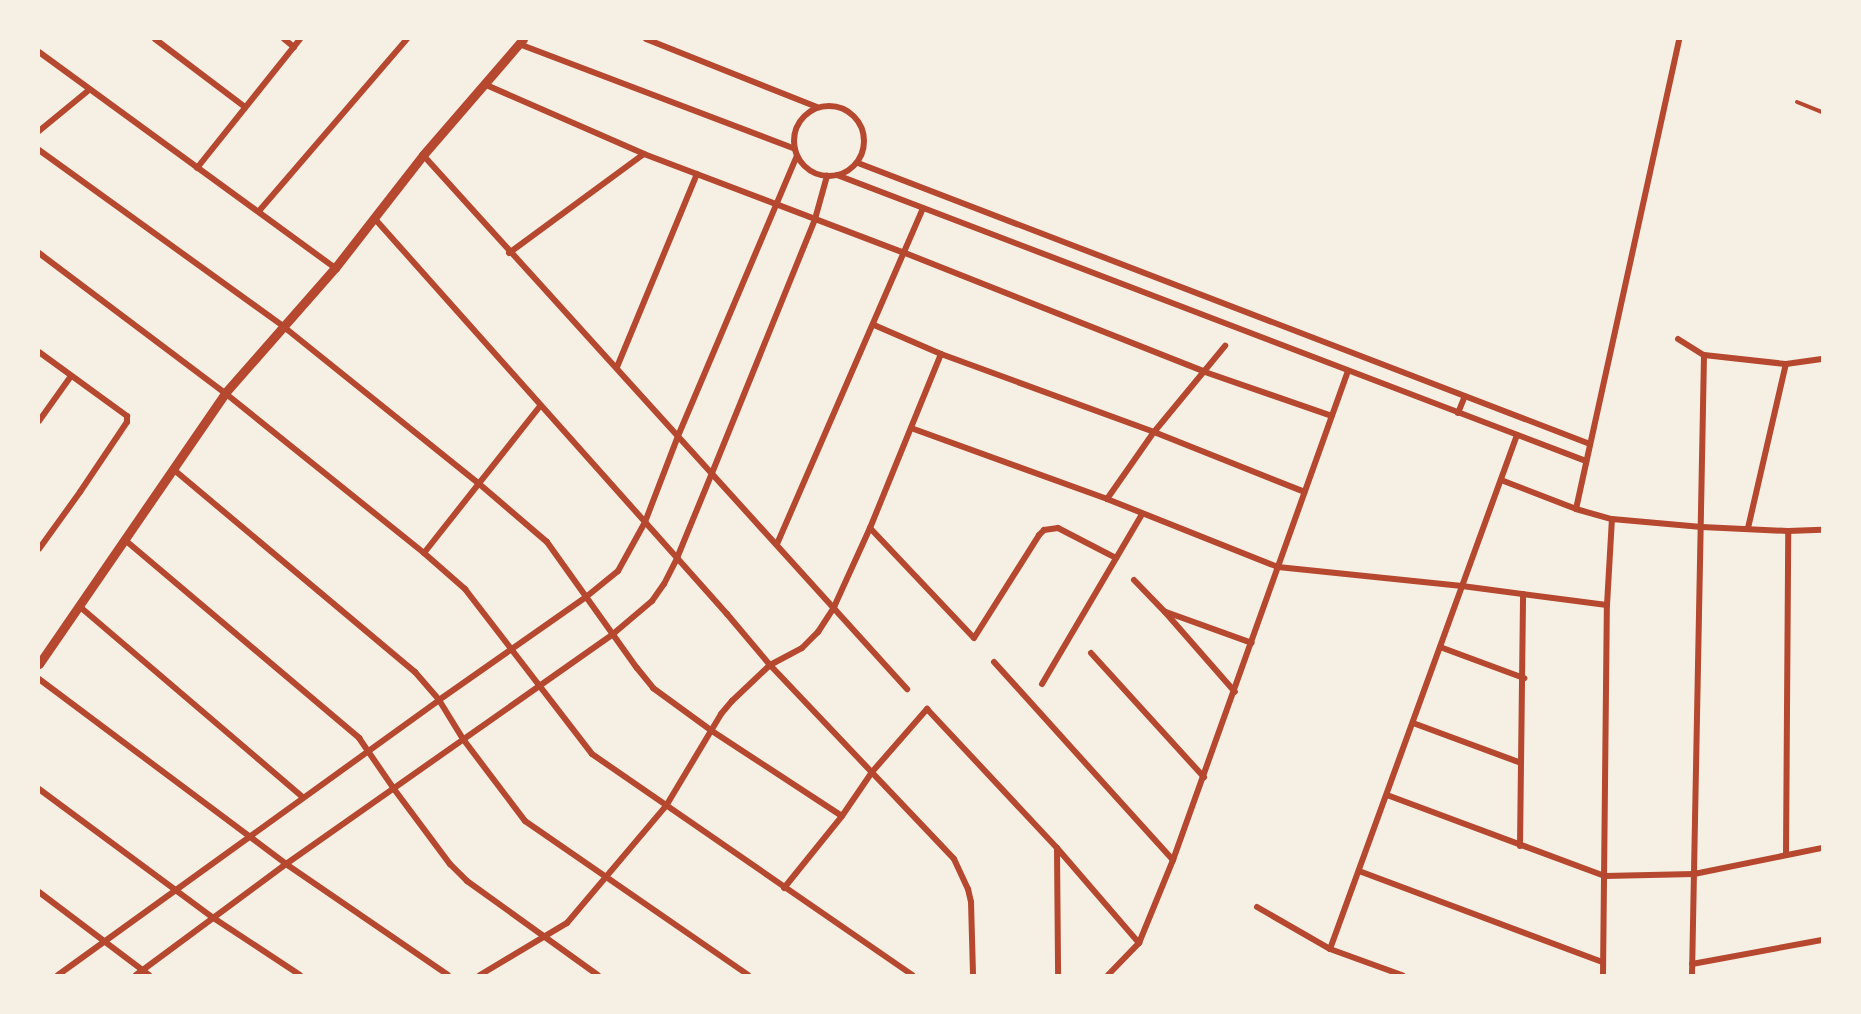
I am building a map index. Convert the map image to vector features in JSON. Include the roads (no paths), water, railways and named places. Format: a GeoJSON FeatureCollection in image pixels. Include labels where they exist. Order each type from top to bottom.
{"type":"FeatureCollection","features":[{"type":"Feature","properties":{"kind":"street"},"geometry":{"type":"LineString","coordinates":[[155,39],[245,107]]}},
{"type":"Feature","properties":{"kind":"street"},"geometry":{"type":"LineString","coordinates":[[284,39],[294,47]]}},
{"type":"Feature","properties":{"kind":"street"},"geometry":{"type":"LineString","coordinates":[[196,168],[300,39]]}},
{"type":"Feature","properties":{"kind":"street"},"geometry":{"type":"LineString","coordinates":[[259,212],[407,39]]}},
{"type":"Feature","properties":{"kind":"street"},"geometry":{"type":"LineString","coordinates":[[39,664],[225,393],[335,268],[423,155],[521,41],[796,152],[809,170],[827,176],[837,175],[848,171],[858,163],[864,152],[865,139],[863,127],[856,116],[838,106],[817,107],[646,39]]}},
{"type":"Feature","properties":{"kind":"street"},"geometry":{"type":"LineString","coordinates":[[1576,509],[1679,39]]}},
{"type":"Feature","properties":{"kind":"street"},"geometry":{"type":"LineString","coordinates":[[39,52],[335,268]]}},
{"type":"Feature","properties":{"kind":"street"},"geometry":{"type":"LineString","coordinates":[[484,84],[644,154],[905,252],[1205,372],[1332,416]]}},
{"type":"Feature","properties":{"kind":"street"},"geometry":{"type":"LineString","coordinates":[[39,131],[89,90]]}},
{"type":"Feature","properties":{"kind":"street"},"geometry":{"type":"LineString","coordinates":[[58,975],[107,942],[303,797],[586,597],[618,571],[645,522],[678,436],[778,203],[796,152],[794,137],[797,125],[804,115],[817,107]]}},
{"type":"Feature","properties":{"kind":"street"},"geometry":{"type":"LineString","coordinates":[[39,150],[284,327],[477,482],[547,542],[654,688],[712,731],[842,816]]}},
{"type":"Feature","properties":{"kind":"street"},"geometry":{"type":"LineString","coordinates":[[510,253],[644,154]]}},
{"type":"Feature","properties":{"kind":"street"},"geometry":{"type":"LineString","coordinates":[[423,155],[907,689]]}},
{"type":"Feature","properties":{"kind":"street"},"geometry":{"type":"LineString","coordinates":[[858,163],[1590,444]]}},
{"type":"Feature","properties":{"kind":"street"},"geometry":{"type":"LineString","coordinates":[[617,367],[697,174]]}},
{"type":"Feature","properties":{"kind":"street"},"geometry":{"type":"LineString","coordinates":[[837,175],[1586,461]]}},
{"type":"Feature","properties":{"kind":"street"},"geometry":{"type":"LineString","coordinates":[[136,975],[286,864],[613,634],[652,601],[677,558],[712,473],[815,219],[827,176]]}},
{"type":"Feature","properties":{"kind":"street"},"geometry":{"type":"LineString","coordinates":[[777,544],[923,208]]}},
{"type":"Feature","properties":{"kind":"street"},"geometry":{"type":"LineString","coordinates":[[375,219],[770,665],[954,859],[971,902],[973,975]]}},
{"type":"Feature","properties":{"kind":"street"},"geometry":{"type":"LineString","coordinates":[[39,253],[225,393],[424,552],[465,589],[537,687],[592,754],[912,975]]}},
{"type":"Feature","properties":{"kind":"street"},"geometry":{"type":"LineString","coordinates":[[874,325],[941,354],[1154,432],[1305,492]]}},
{"type":"Feature","properties":{"kind":"street"},"geometry":{"type":"LineString","coordinates":[[1678,339],[1704,355],[1786,363],[1822,359]]}},
{"type":"Feature","properties":{"kind":"street"},"geometry":{"type":"LineString","coordinates":[[1107,499],[1154,432],[1225,346]]}},
{"type":"Feature","properties":{"kind":"street"},"geometry":{"type":"LineString","coordinates":[[39,352],[126,413],[127,419],[81,492],[39,549]]}},
{"type":"Feature","properties":{"kind":"street"},"geometry":{"type":"LineString","coordinates":[[480,975],[567,923],[666,806],[732,701],[770,665],[802,648],[818,632],[834,607],[870,528],[941,354]]}},
{"type":"Feature","properties":{"kind":"street"},"geometry":{"type":"LineString","coordinates":[[1692,975],[1704,355]]}},
{"type":"Feature","properties":{"kind":"street"},"geometry":{"type":"LineString","coordinates":[[1748,528],[1786,363]]}},
{"type":"Feature","properties":{"kind":"street"},"geometry":{"type":"LineString","coordinates":[[1108,975],[1139,943],[1173,860],[1348,371]]}},
{"type":"Feature","properties":{"kind":"street"},"geometry":{"type":"LineString","coordinates":[[39,421],[71,376]]}},
{"type":"Feature","properties":{"kind":"street"},"geometry":{"type":"LineString","coordinates":[[1458,413],[1465,396]]}},
{"type":"Feature","properties":{"kind":"street"},"geometry":{"type":"LineString","coordinates":[[424,552],[477,482],[540,406]]}},
{"type":"Feature","properties":{"kind":"street"},"geometry":{"type":"LineString","coordinates":[[911,428],[1107,499],[1278,567],[1462,586],[1607,605]]}},
{"type":"Feature","properties":{"kind":"street"},"geometry":{"type":"LineString","coordinates":[[1330,949],[1517,435]]}},
{"type":"Feature","properties":{"kind":"street"},"geometry":{"type":"LineString","coordinates":[[173,469],[393,652],[439,700],[463,739],[525,821],[748,975]]}},
{"type":"Feature","properties":{"kind":"street"},"geometry":{"type":"LineString","coordinates":[[1501,480],[1576,509],[1612,519],[1702,527],[1788,531],[1822,530]]}},
{"type":"Feature","properties":{"kind":"street"},"geometry":{"type":"LineString","coordinates":[[1042,684],[1142,514]]}},
{"type":"Feature","properties":{"kind":"street"},"geometry":{"type":"LineString","coordinates":[[1603,975],[1607,605],[1612,519]]}},
{"type":"Feature","properties":{"kind":"street"},"geometry":{"type":"LineString","coordinates":[[870,528],[975,638],[1044,530],[1058,528],[1116,558]]}},
{"type":"Feature","properties":{"kind":"street"},"geometry":{"type":"LineString","coordinates":[[1786,854],[1788,531]]}},
{"type":"Feature","properties":{"kind":"street"},"geometry":{"type":"LineString","coordinates":[[125,540],[346,725],[371,751],[394,789],[450,864],[467,881],[598,975]]}},
{"type":"Feature","properties":{"kind":"street"},"geometry":{"type":"LineString","coordinates":[[1134,580],[1166,612],[1235,692]]}},
{"type":"Feature","properties":{"kind":"street"},"geometry":{"type":"LineString","coordinates":[[1520,846],[1524,678],[1523,594]]}},
{"type":"Feature","properties":{"kind":"street"},"geometry":{"type":"LineString","coordinates":[[79,606],[303,797]]}},
{"type":"Feature","properties":{"kind":"street"},"geometry":{"type":"LineString","coordinates":[[1166,612],[1252,643]]}},
{"type":"Feature","properties":{"kind":"street"},"geometry":{"type":"LineString","coordinates":[[1440,647],[1524,678]]}},
{"type":"Feature","properties":{"kind":"street"},"geometry":{"type":"LineString","coordinates":[[1091,653],[1204,777]]}},
{"type":"Feature","properties":{"kind":"street"},"geometry":{"type":"LineString","coordinates":[[994,662],[1173,860]]}},
{"type":"Feature","properties":{"kind":"street"},"geometry":{"type":"LineString","coordinates":[[39,679],[250,838],[448,975]]}},
{"type":"Feature","properties":{"kind":"street"},"geometry":{"type":"LineString","coordinates":[[784,888],[842,816],[872,772],[927,709],[1057,848],[1139,943]]}},
{"type":"Feature","properties":{"kind":"street"},"geometry":{"type":"LineString","coordinates":[[1413,723],[1521,763]]}},
{"type":"Feature","properties":{"kind":"street"},"geometry":{"type":"LineString","coordinates":[[39,789],[212,917],[300,975]]}},
{"type":"Feature","properties":{"kind":"street"},"geometry":{"type":"LineString","coordinates":[[1387,795],[1605,876],[1694,874],[1822,848]]}},
{"type":"Feature","properties":{"kind":"street"},"geometry":{"type":"LineString","coordinates":[[1057,848],[1058,975]]}},
{"type":"Feature","properties":{"kind":"street"},"geometry":{"type":"LineString","coordinates":[[1359,871],[1602,962]]}},
{"type":"Feature","properties":{"kind":"street"},"geometry":{"type":"LineString","coordinates":[[39,892],[149,975]]}},
{"type":"Feature","properties":{"kind":"street"},"geometry":{"type":"LineString","coordinates":[[1257,907],[1330,949],[1402,975]]}},
{"type":"Feature","properties":{"kind":"street"},"geometry":{"type":"LineString","coordinates":[[1692,964],[1822,939]]}},
{"type":"Feature","properties":{"kind":"lane"},"geometry":{"type":"LineString","coordinates":[[1797,102],[1822,112]]}}]}
